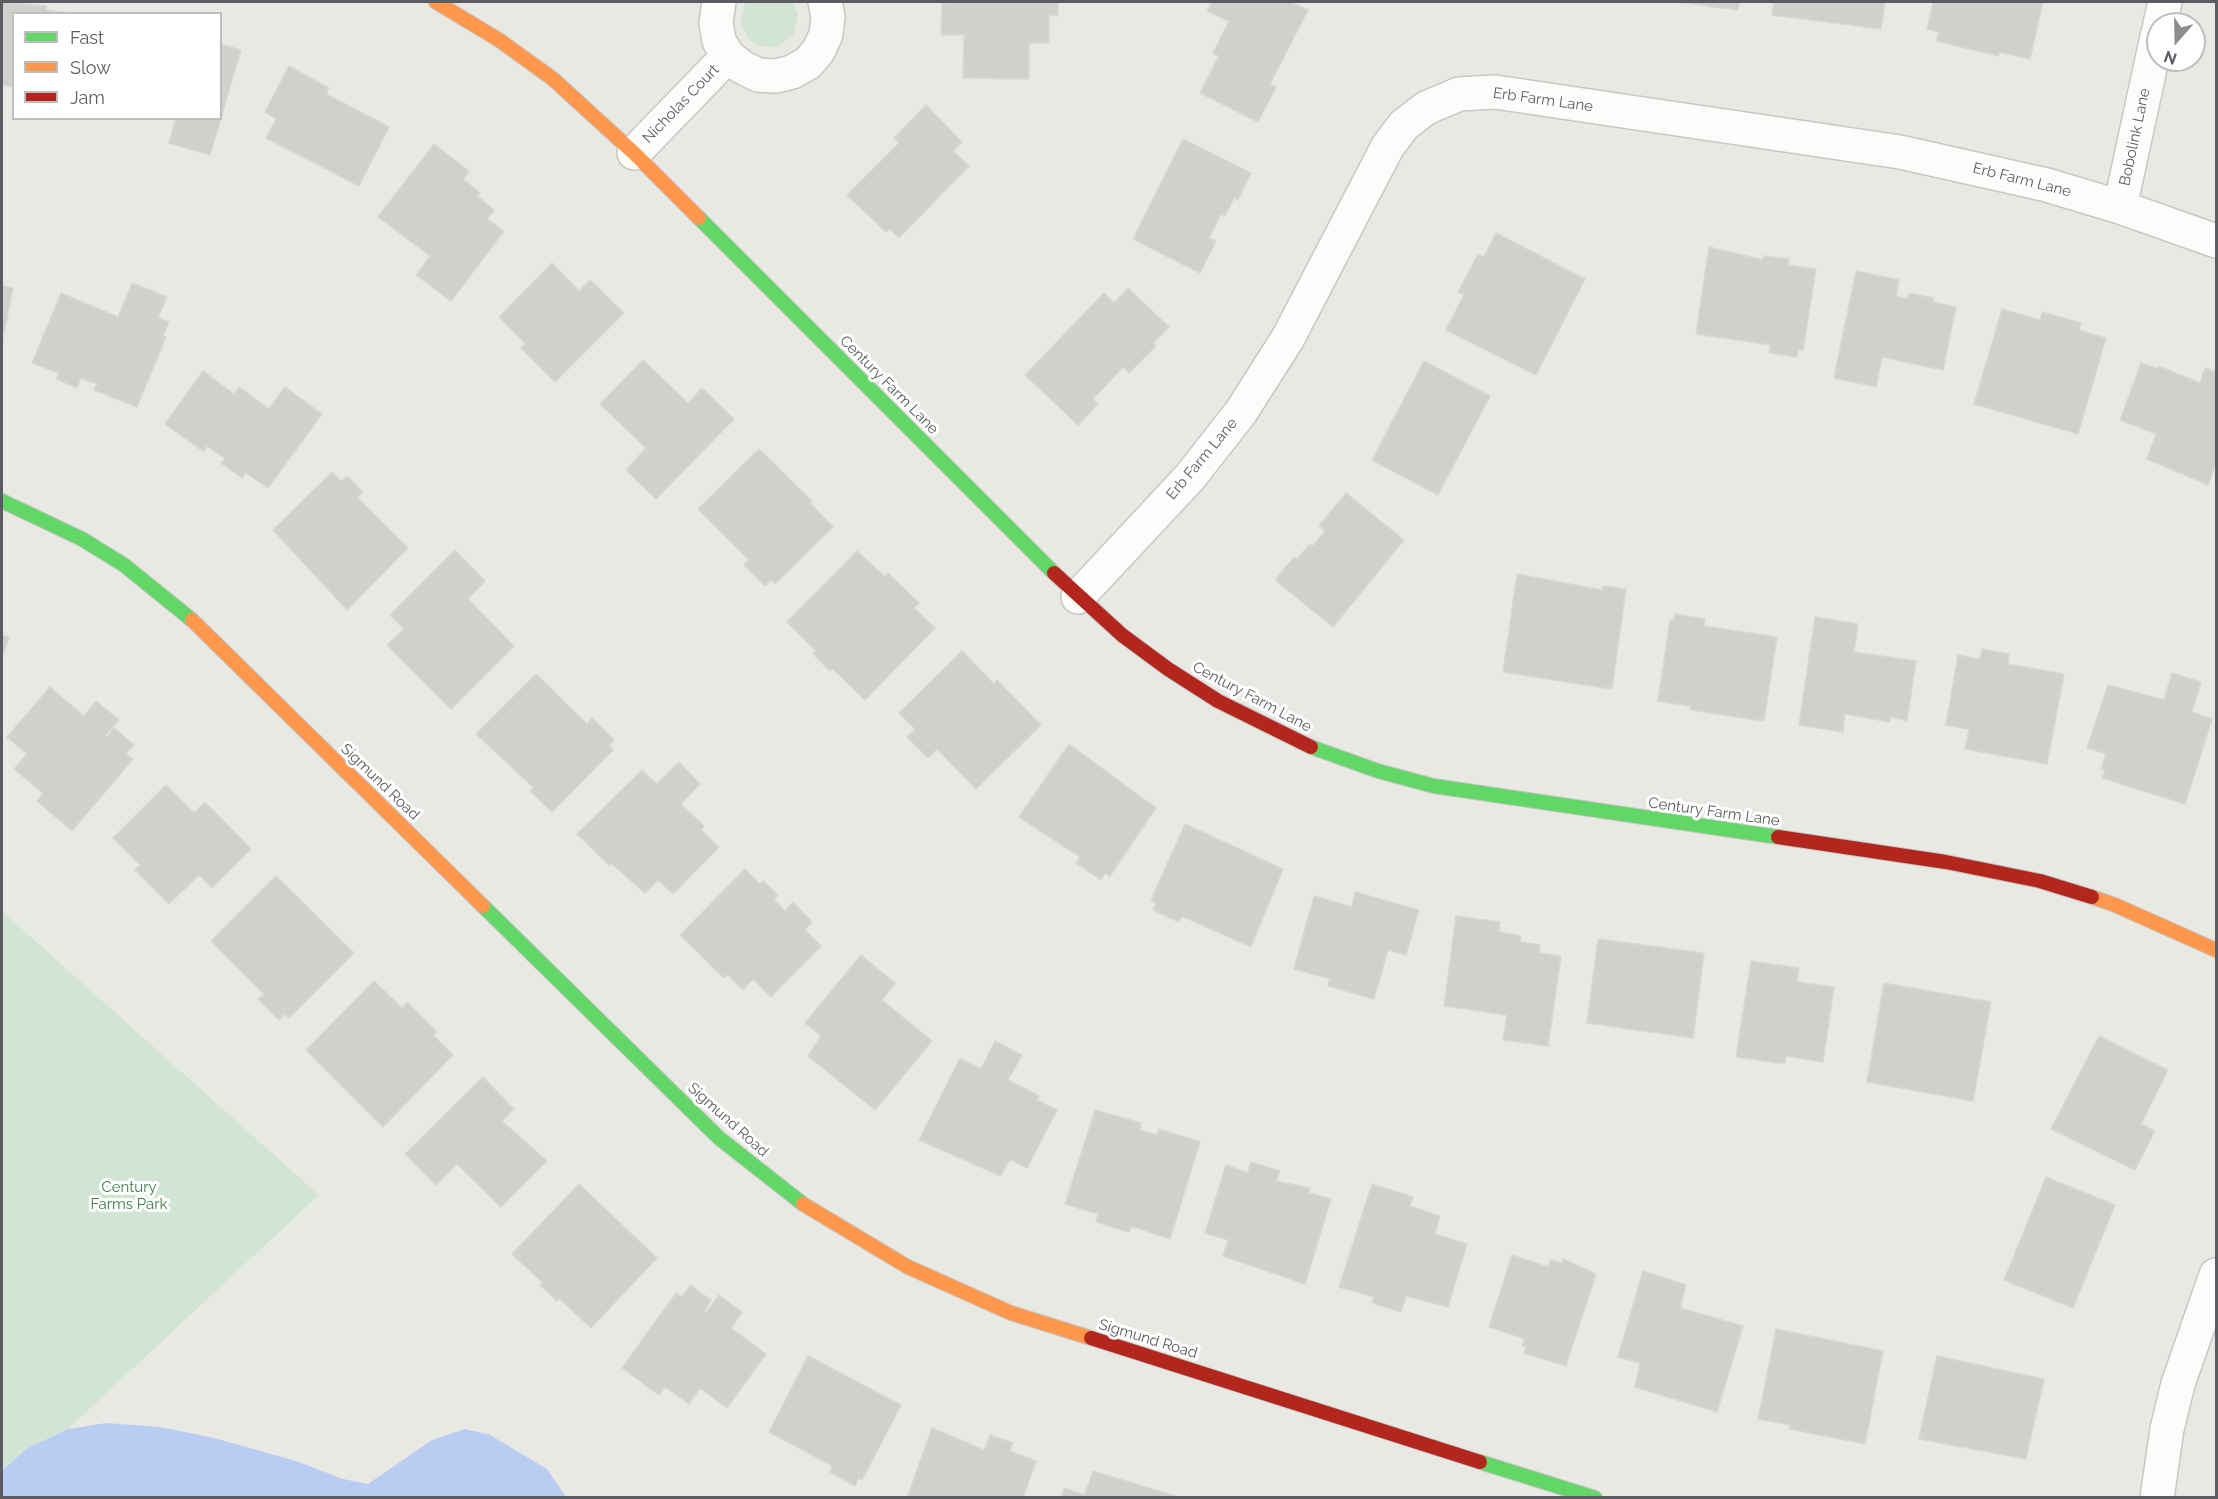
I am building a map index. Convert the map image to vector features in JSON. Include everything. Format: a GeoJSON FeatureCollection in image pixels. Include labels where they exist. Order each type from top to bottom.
{"type":"FeatureCollection","features":[{"type":"Feature","properties":{"kind":"street","name":"Century Farm Lane"},"geometry":{"type":"LineString","coordinates":[[436,2],[499,40],[553,79],[634,153],[1078,597],[1159,663],[1218,701],[1322,752],[1378,771],[1491,796],[1946,862],[2040,881],[2115,905],[2217,950]]}},
{"type":"Feature","properties":{"kind":"street","name":"Nicholas Court"},"geometry":{"type":"LineString","coordinates":[[719,2],[716,23],[719,40],[728,56],[742,67],[758,75],[776,76],[792,72],[808,63],[819,50],[826,34],[828,16],[825,2]]}},
{"type":"Feature","properties":{"kind":"street","name":"Nicholas Court"},"geometry":{"type":"LineString","coordinates":[[634,153],[728,56]]}},
{"type":"Feature","properties":{"kind":"street","name":"Bobolink Lane"},"geometry":{"type":"LineString","coordinates":[[2120,207],[2149,72]]}},
{"type":"Feature","properties":{"kind":"street","name":"Erb Farm Lane"},"geometry":{"type":"LineString","coordinates":[[1078,597],[1190,477],[1241,412],[1288,338],[1388,146],[1404,125],[1425,108],[1459,94],[1495,92],[1900,152],[2047,185],[2120,207],[2217,241]]}},
{"type":"Feature","properties":{"kind":"street","name":"Sigmund Road"},"geometry":{"type":"LineString","coordinates":[[2,501],[82,539],[124,565],[164,596],[209,637],[719,1138],[810,1209],[908,1267],[1011,1313],[1594,1497]]}},
{"type":"Feature","properties":{"kind":"street"},"geometry":{"type":"LineString","coordinates":[[2157,1497],[2167,1429],[2178,1384],[2217,1275]]}},
{"type":"Feature","properties":{"kind":"green space"},"geometry":{"type":"Polygon","coordinates":[[[745,2],[793,2],[798,16],[794,34],[778,47],[758,46],[749,40],[740,22],[745,2]]]}},
{"type":"Feature","properties":{"kind":"green space","name":"Century Farms Park"},"geometry":{"type":"Polygon","coordinates":[[[2,911],[319,1195],[68,1429],[26,1449],[2,1471],[2,911]]]}},
{"type":"Feature","properties":{"kind":"water"},"geometry":{"type":"Polygon","coordinates":[[[106,1423],[160,1427],[214,1438],[296,1461],[343,1479],[368,1484],[432,1440],[465,1429],[490,1435],[547,1469],[566,1497],[2,1497],[2,1471],[26,1449],[68,1429],[106,1423]]]}},
{"type":"Feature","properties":{"kind":"building"},"geometry":{"type":"Polygon","coordinates":[[[2,2],[46,6],[46,10],[60,12],[12,12],[12,87],[2,85],[2,2]]]}},
{"type":"Feature","properties":{"kind":"building"},"geometry":{"type":"Polygon","coordinates":[[[1058,2],[1058,16],[1049,15],[1049,43],[1029,43],[1029,79],[963,78],[964,35],[941,35],[942,3],[1058,2]]]}},
{"type":"Feature","properties":{"kind":"building"},"geometry":{"type":"Polygon","coordinates":[[[1212,2],[1290,2],[1308,10],[1270,84],[1276,87],[1258,122],[1200,93],[1219,56],[1213,53],[1229,21],[1207,11],[1212,2]]]}},
{"type":"Feature","properties":{"kind":"building"},"geometry":{"type":"Polygon","coordinates":[[[1678,2],[1740,2],[1738,10],[1678,2]]]}},
{"type":"Feature","properties":{"kind":"building"},"geometry":{"type":"Polygon","coordinates":[[[1774,2],[1885,2],[1881,29],[1772,15],[1774,2]]]}},
{"type":"Feature","properties":{"kind":"building"},"geometry":{"type":"Polygon","coordinates":[[[1933,2],[2043,2],[2030,59],[1999,52],[1999,56],[1936,41],[1939,32],[1927,29],[1933,2]]]}},
{"type":"Feature","properties":{"kind":"building"},"geometry":{"type":"Polygon","coordinates":[[[222,45],[241,50],[222,114],[222,45]]]}},
{"type":"Feature","properties":{"kind":"building"},"geometry":{"type":"Polygon","coordinates":[[[289,66],[329,88],[326,94],[389,127],[359,186],[266,138],[276,119],[265,112],[289,66]]]}},
{"type":"Feature","properties":{"kind":"building"},"geometry":{"type":"Polygon","coordinates":[[[926,105],[962,142],[953,151],[969,166],[899,238],[890,229],[886,232],[847,195],[899,143],[894,138],[926,105]]]}},
{"type":"Feature","properties":{"kind":"building"},"geometry":{"type":"Polygon","coordinates":[[[175,120],[220,120],[210,155],[169,143],[175,120]]]}},
{"type":"Feature","properties":{"kind":"building"},"geometry":{"type":"Polygon","coordinates":[[[1183,139],[1251,173],[1238,200],[1234,198],[1225,216],[1221,214],[1209,238],[1216,241],[1200,273],[1133,239],[1183,139]]]}},
{"type":"Feature","properties":{"kind":"building"},"geometry":{"type":"Polygon","coordinates":[[[434,144],[469,171],[463,179],[480,193],[477,196],[494,210],[487,219],[504,231],[451,301],[416,275],[430,256],[378,217],[434,144]]]}},
{"type":"Feature","properties":{"kind":"building"},"geometry":{"type":"Polygon","coordinates":[[[1496,233],[1585,279],[1536,375],[1446,330],[1464,295],[1458,292],[1478,254],[1484,257],[1496,233]]]}},
{"type":"Feature","properties":{"kind":"building"},"geometry":{"type":"Polygon","coordinates":[[[1709,247],[1763,260],[1764,256],[1789,259],[1788,265],[1816,269],[1803,350],[1798,350],[1797,357],[1769,353],[1771,345],[1696,334],[1709,247]]]}},
{"type":"Feature","properties":{"kind":"building"},"geometry":{"type":"Polygon","coordinates":[[[552,263],[579,291],[590,280],[624,313],[555,382],[521,348],[526,344],[499,317],[552,263]]]}},
{"type":"Feature","properties":{"kind":"building"},"geometry":{"type":"Polygon","coordinates":[[[1856,271],[1899,280],[1896,296],[1908,299],[1909,293],[1934,298],[1933,302],[1956,307],[1943,370],[1882,357],[1876,387],[1834,378],[1856,271]]]}},
{"type":"Feature","properties":{"kind":"building"},"geometry":{"type":"Polygon","coordinates":[[[132,283],[167,297],[158,318],[169,322],[163,336],[166,337],[137,407],[94,390],[97,384],[81,378],[77,388],[56,379],[59,373],[32,363],[61,293],[118,317],[132,283]]]}},
{"type":"Feature","properties":{"kind":"building"},"geometry":{"type":"Polygon","coordinates":[[[2,286],[13,288],[2,343],[2,286]]]}},
{"type":"Feature","properties":{"kind":"building"},"geometry":{"type":"Polygon","coordinates":[[[1128,288],[1169,327],[1153,343],[1156,346],[1129,373],[1123,367],[1093,399],[1098,404],[1078,425],[1025,375],[1104,293],[1114,303],[1128,288]]]}},
{"type":"Feature","properties":{"kind":"building"},"geometry":{"type":"Polygon","coordinates":[[[2002,309],[2040,320],[2042,312],[2081,323],[2079,330],[2106,338],[2078,434],[1974,404],[2002,309]]]}},
{"type":"Feature","properties":{"kind":"building"},"geometry":{"type":"Polygon","coordinates":[[[643,360],[688,403],[702,388],[734,419],[656,499],[626,470],[646,448],[600,404],[643,360]]]}},
{"type":"Feature","properties":{"kind":"building"},"geometry":{"type":"Polygon","coordinates":[[[1424,361],[1490,396],[1438,495],[1372,460],[1424,361]]]}},
{"type":"Feature","properties":{"kind":"building"},"geometry":{"type":"Polygon","coordinates":[[[2141,363],[2158,369],[2159,366],[2200,383],[2205,368],[2216,372],[2216,463],[2208,485],[2147,459],[2156,434],[2120,420],[2141,363]]]}},
{"type":"Feature","properties":{"kind":"building"},"geometry":{"type":"Polygon","coordinates":[[[203,371],[234,394],[239,387],[269,409],[285,387],[322,414],[268,488],[246,473],[242,478],[221,463],[225,459],[207,446],[204,452],[165,424],[203,371]]]}},
{"type":"Feature","properties":{"kind":"building"},"geometry":{"type":"Polygon","coordinates":[[[759,449],[812,501],[810,503],[833,527],[775,584],[771,580],[765,586],[744,565],[749,560],[698,509],[759,449]]]}},
{"type":"Feature","properties":{"kind":"building"},"geometry":{"type":"Polygon","coordinates":[[[332,472],[341,481],[347,476],[363,492],[357,497],[408,548],[347,610],[273,530],[332,472]]]}},
{"type":"Feature","properties":{"kind":"building"},"geometry":{"type":"Polygon","coordinates":[[[1346,493],[1404,540],[1333,627],[1275,580],[1294,557],[1297,559],[1310,544],[1313,546],[1325,531],[1319,526],[1346,493]]]}},
{"type":"Feature","properties":{"kind":"building"},"geometry":{"type":"Polygon","coordinates":[[[455,550],[485,581],[468,599],[514,646],[451,709],[387,645],[404,629],[390,615],[455,550]]]}},
{"type":"Feature","properties":{"kind":"building"},"geometry":{"type":"Polygon","coordinates":[[[857,551],[885,577],[888,573],[919,603],[914,608],[935,628],[865,700],[833,669],[830,671],[813,654],[816,651],[787,622],[857,551]]]}},
{"type":"Feature","properties":{"kind":"building"},"geometry":{"type":"Polygon","coordinates":[[[1517,574],[1602,590],[1603,586],[1626,589],[1612,689],[1503,672],[1517,574]]]}},
{"type":"Feature","properties":{"kind":"building"},"geometry":{"type":"Polygon","coordinates":[[[1675,614],[1705,619],[1704,626],[1777,637],[1764,721],[1690,710],[1691,706],[1658,701],[1670,620],[1674,621],[1675,614]]]}},
{"type":"Feature","properties":{"kind":"building"},"geometry":{"type":"Polygon","coordinates":[[[1815,617],[1858,624],[1854,652],[1916,661],[1907,721],[1891,717],[1890,722],[1845,714],[1843,732],[1799,725],[1815,617]]]}},
{"type":"Feature","properties":{"kind":"building"},"geometry":{"type":"Polygon","coordinates":[[[2,635],[9,637],[2,659],[2,635]]]}},
{"type":"Feature","properties":{"kind":"building"},"geometry":{"type":"Polygon","coordinates":[[[1982,649],[2009,654],[2008,664],[2064,674],[2047,764],[1965,749],[1969,729],[1946,725],[1958,655],[1980,659],[1982,649]]]}},
{"type":"Feature","properties":{"kind":"building"},"geometry":{"type":"Polygon","coordinates":[[[962,651],[994,684],[997,680],[1041,725],[976,789],[937,749],[928,758],[907,737],[915,729],[899,713],[962,651]]]}},
{"type":"Feature","properties":{"kind":"building"},"geometry":{"type":"Polygon","coordinates":[[[2172,673],[2201,682],[2192,712],[2212,719],[2185,804],[2102,778],[2105,770],[2101,769],[2106,754],[2087,748],[2108,685],[2164,700],[2172,673]]]}},
{"type":"Feature","properties":{"kind":"building"},"geometry":{"type":"Polygon","coordinates":[[[536,674],[587,724],[592,718],[614,740],[609,745],[613,750],[552,812],[530,791],[533,787],[476,734],[536,674]]]}},
{"type":"Feature","properties":{"kind":"building"},"geometry":{"type":"Polygon","coordinates":[[[50,687],[84,716],[96,701],[119,720],[105,735],[107,737],[114,728],[134,745],[126,754],[133,759],[72,831],[37,801],[43,793],[14,769],[27,754],[7,737],[50,687]]]}},
{"type":"Feature","properties":{"kind":"building"},"geometry":{"type":"Polygon","coordinates":[[[1069,744],[1156,808],[1110,876],[1105,873],[1101,880],[1076,863],[1080,857],[1019,817],[1069,744]]]}},
{"type":"Feature","properties":{"kind":"building"},"geometry":{"type":"Polygon","coordinates":[[[679,762],[700,784],[681,804],[704,826],[701,830],[719,847],[673,894],[658,880],[645,893],[612,864],[610,866],[577,834],[642,770],[657,784],[679,762]]]}},
{"type":"Feature","properties":{"kind":"building"},"geometry":{"type":"Polygon","coordinates":[[[166,785],[194,813],[205,802],[251,849],[212,888],[199,875],[169,904],[135,870],[140,865],[113,838],[166,785]]]}},
{"type":"Feature","properties":{"kind":"building"},"geometry":{"type":"Polygon","coordinates":[[[1185,824],[1283,869],[1251,947],[1182,916],[1179,922],[1153,910],[1156,903],[1151,900],[1185,824]]]}},
{"type":"Feature","properties":{"kind":"building"},"geometry":{"type":"Polygon","coordinates":[[[745,869],[760,884],[763,881],[778,895],[774,899],[785,911],[793,902],[812,922],[805,930],[821,946],[771,997],[753,979],[743,990],[728,975],[724,978],[680,935],[745,869]]]}},
{"type":"Feature","properties":{"kind":"building"},"geometry":{"type":"Polygon","coordinates":[[[276,876],[354,953],[289,1018],[285,1014],[279,1020],[258,999],[264,994],[211,941],[276,876]]]}},
{"type":"Feature","properties":{"kind":"building"},"geometry":{"type":"Polygon","coordinates":[[[1355,892],[1419,910],[1406,955],[1388,950],[1374,999],[1328,986],[1330,979],[1294,969],[1314,896],[1352,907],[1355,892]]]}},
{"type":"Feature","properties":{"kind":"building"},"geometry":{"type":"Polygon","coordinates":[[[1456,916],[1500,922],[1499,932],[1521,936],[1520,942],[1540,945],[1539,953],[1561,956],[1548,1046],[1503,1040],[1507,1015],[1444,1006],[1456,916]]]}},
{"type":"Feature","properties":{"kind":"building"},"geometry":{"type":"Polygon","coordinates":[[[1598,939],[1704,953],[1693,1038],[1587,1023],[1598,939]]]}},
{"type":"Feature","properties":{"kind":"building"},"geometry":{"type":"Polygon","coordinates":[[[861,955],[895,983],[882,1000],[932,1041],[875,1110],[808,1056],[821,1036],[805,1023],[861,955]]]}},
{"type":"Feature","properties":{"kind":"building"},"geometry":{"type":"Polygon","coordinates":[[[1751,961],[1799,968],[1797,982],[1834,987],[1823,1062],[1786,1056],[1785,1064],[1736,1057],[1751,961]]]}},
{"type":"Feature","properties":{"kind":"building"},"geometry":{"type":"Polygon","coordinates":[[[374,981],[402,1008],[407,1002],[437,1032],[433,1035],[453,1055],[383,1127],[306,1050],[374,981]]]}},
{"type":"Feature","properties":{"kind":"building"},"geometry":{"type":"Polygon","coordinates":[[[1884,983],[1991,1002],[1973,1101],[1867,1082],[1884,983]]]}},
{"type":"Feature","properties":{"kind":"building"},"geometry":{"type":"Polygon","coordinates":[[[2099,1036],[2168,1070],[2141,1124],[2155,1131],[2135,1170],[2051,1129],[2099,1036]]]}},
{"type":"Feature","properties":{"kind":"building"},"geometry":{"type":"Polygon","coordinates":[[[995,1041],[1022,1055],[1008,1080],[1039,1096],[1037,1100],[1057,1110],[1027,1168],[1010,1159],[1001,1176],[919,1140],[960,1058],[981,1069],[995,1041]]]}},
{"type":"Feature","properties":{"kind":"building"},"geometry":{"type":"Polygon","coordinates":[[[483,1077],[514,1109],[502,1121],[547,1161],[501,1207],[457,1164],[436,1185],[405,1154],[483,1077]]]}},
{"type":"Feature","properties":{"kind":"building"},"geometry":{"type":"Polygon","coordinates":[[[1095,1110],[1141,1123],[1140,1130],[1157,1135],[1159,1129],[1200,1142],[1170,1239],[1131,1226],[1129,1232],[1096,1222],[1098,1214],[1065,1204],[1095,1110]]]}},
{"type":"Feature","properties":{"kind":"building"},"geometry":{"type":"Polygon","coordinates":[[[1251,1162],[1280,1171],[1276,1181],[1310,1188],[1309,1193],[1331,1199],[1305,1284],[1223,1256],[1228,1240],[1205,1233],[1226,1165],[1248,1173],[1251,1162]]]}},
{"type":"Feature","properties":{"kind":"building"},"geometry":{"type":"Polygon","coordinates":[[[2046,1177],[2115,1205],[2073,1308],[2004,1280],[2046,1177]]]}},
{"type":"Feature","properties":{"kind":"building"},"geometry":{"type":"Polygon","coordinates":[[[579,1184],[657,1258],[591,1328],[559,1298],[557,1301],[540,1285],[542,1282],[512,1254],[579,1184]]]}},
{"type":"Feature","properties":{"kind":"building"},"geometry":{"type":"Polygon","coordinates":[[[1372,1184],[1413,1197],[1410,1206],[1440,1216],[1435,1234],[1467,1244],[1448,1307],[1406,1296],[1401,1312],[1372,1303],[1374,1297],[1339,1287],[1372,1184]]]}},
{"type":"Feature","properties":{"kind":"building"},"geometry":{"type":"Polygon","coordinates":[[[1512,1255],[1548,1267],[1550,1260],[1562,1263],[1563,1259],[1596,1274],[1566,1366],[1524,1353],[1526,1346],[1522,1346],[1525,1339],[1489,1327],[1512,1255]]]}},
{"type":"Feature","properties":{"kind":"building"},"geometry":{"type":"Polygon","coordinates":[[[1643,1271],[1686,1285],[1680,1308],[1743,1326],[1717,1412],[1635,1387],[1640,1363],[1618,1357],[1643,1271]]]}},
{"type":"Feature","properties":{"kind":"building"},"geometry":{"type":"Polygon","coordinates":[[[690,1285],[711,1300],[704,1311],[706,1313],[719,1295],[742,1312],[731,1328],[766,1354],[727,1408],[700,1388],[689,1404],[665,1387],[659,1395],[622,1368],[676,1293],[682,1297],[690,1285]]]}},
{"type":"Feature","properties":{"kind":"building"},"geometry":{"type":"Polygon","coordinates":[[[1776,1329],[1883,1351],[1865,1444],[1789,1429],[1790,1425],[1758,1419],[1776,1329]]]}},
{"type":"Feature","properties":{"kind":"building"},"geometry":{"type":"Polygon","coordinates":[[[808,1356],[901,1405],[862,1480],[859,1478],[855,1486],[830,1472],[833,1466],[769,1432],[808,1356]]]}},
{"type":"Feature","properties":{"kind":"building"},"geometry":{"type":"Polygon","coordinates":[[[1937,1356],[2044,1379],[2026,1459],[1919,1439],[1937,1356]]]}},
{"type":"Feature","properties":{"kind":"building"},"geometry":{"type":"Polygon","coordinates":[[[932,1428],[984,1450],[990,1435],[1013,1443],[1010,1451],[1036,1461],[1023,1498],[907,1498],[932,1428]]]}},
{"type":"Feature","properties":{"kind":"building"},"geometry":{"type":"Polygon","coordinates":[[[1093,1471],[1175,1496],[1175,1498],[1061,1498],[1064,1488],[1085,1495],[1093,1471]]]}},
{"type":"Feature","properties":{"kind":"traffic: fast"},"geometry":{"type":"LineString","coordinates":[[699,218],[1054,573]]}},
{"type":"Feature","properties":{"kind":"traffic: fast"},"geometry":{"type":"LineString","coordinates":[[2,501],[82,539],[124,565],[192,620]]}},
{"type":"Feature","properties":{"kind":"traffic: fast"},"geometry":{"type":"LineString","coordinates":[[1311,747],[1378,771],[1434,786],[1778,837]]}},
{"type":"Feature","properties":{"kind":"traffic: fast"},"geometry":{"type":"LineString","coordinates":[[483,906],[719,1138],[803,1204]]}},
{"type":"Feature","properties":{"kind":"traffic: fast"},"geometry":{"type":"LineString","coordinates":[[1480,1462],[1595,1498]]}},
{"type":"Feature","properties":{"kind":"traffic: slow"},"geometry":{"type":"LineString","coordinates":[[436,2],[499,40],[553,79],[634,153],[699,218]]}},
{"type":"Feature","properties":{"kind":"traffic: slow"},"geometry":{"type":"LineString","coordinates":[[192,620],[483,906]]}},
{"type":"Feature","properties":{"kind":"traffic: slow"},"geometry":{"type":"LineString","coordinates":[[2092,897],[2216,950]]}},
{"type":"Feature","properties":{"kind":"traffic: slow"},"geometry":{"type":"LineString","coordinates":[[803,1204],[908,1267],[1011,1313],[1091,1338]]}},
{"type":"Feature","properties":{"kind":"traffic: jam"},"geometry":{"type":"LineString","coordinates":[[1054,573],[1122,635],[1168,669],[1218,701],[1311,747]]}},
{"type":"Feature","properties":{"kind":"traffic: jam"},"geometry":{"type":"LineString","coordinates":[[1778,837],[1946,862],[2040,881],[2092,897]]}},
{"type":"Feature","properties":{"kind":"traffic: jam"},"geometry":{"type":"LineString","coordinates":[[1091,1338],[1480,1462]]}}]}
